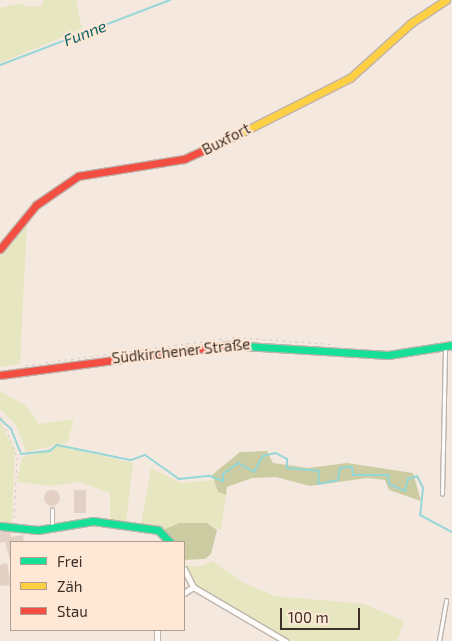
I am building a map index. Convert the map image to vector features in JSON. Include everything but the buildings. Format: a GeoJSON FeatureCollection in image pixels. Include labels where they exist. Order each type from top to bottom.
{"type":"FeatureCollection","features":[{"type":"Feature","properties":{"kind":"street","name":"Buxfort"},"geometry":{"type":"LineString","coordinates":[[0,249],[36,205],[58,186],[78,176],[170,162],[209,149],[350,78],[411,23],[446,0]]}},
{"type":"Feature","properties":{"kind":"street","name":"Südkirchener Straße"},"geometry":{"type":"LineString","coordinates":[[0,375],[234,344],[388,355],[448,346]]}},
{"type":"Feature","properties":{"kind":"street"},"geometry":{"type":"LineString","coordinates":[[0,526],[52,528],[93,522],[158,530],[169,541]]}},
{"type":"Feature","properties":{"kind":"street"},"geometry":{"type":"LineString","coordinates":[[185,571],[193,587],[285,641]]}},
{"type":"Feature","properties":{"kind":"street"},"geometry":{"type":"LineString","coordinates":[[185,592],[193,587]]}},
{"type":"Feature","properties":{"kind":"lane"},"geometry":{"type":"LineString","coordinates":[[442,494],[448,346]]}},
{"type":"Feature","properties":{"kind":"lane"},"geometry":{"type":"LineString","coordinates":[[52,510],[52,528]]}},
{"type":"Feature","properties":{"kind":"lane"},"geometry":{"type":"LineString","coordinates":[[439,641],[446,601]]}},
{"type":"Feature","properties":{"kind":"path"},"geometry":{"type":"LineString","coordinates":[[1,416],[17,457],[14,528]]}},
{"type":"Feature","properties":{"kind":"green space"},"geometry":{"type":"Polygon","coordinates":[[[43,0],[76,0],[82,29],[0,63],[0,8],[21,3],[27,7],[42,6],[43,0]]]}},
{"type":"Feature","properties":{"kind":"green space"},"geometry":{"type":"Polygon","coordinates":[[[27,222],[20,364],[0,367],[0,256],[27,222]]]}},
{"type":"Feature","properties":{"kind":"green space"},"geometry":{"type":"Polygon","coordinates":[[[0,391],[26,406],[39,424],[74,419],[68,442],[26,452],[16,425],[0,409],[0,391]]]}},
{"type":"Feature","properties":{"kind":"green space"},"geometry":{"type":"Polygon","coordinates":[[[0,422],[15,449],[12,523],[9,525],[0,525],[0,422]]]}},
{"type":"Feature","properties":{"kind":"green space"},"geometry":{"type":"Polygon","coordinates":[[[58,446],[133,463],[126,522],[110,520],[110,493],[80,482],[50,486],[17,482],[22,457],[58,446]]]}},
{"type":"Feature","properties":{"kind":"green space"},"geometry":{"type":"Polygon","coordinates":[[[267,451],[273,463],[308,468],[347,463],[413,473],[421,501],[389,490],[385,480],[367,478],[310,486],[276,477],[252,478],[227,487],[226,495],[218,492],[212,475],[240,452],[267,451]]]}},
{"type":"Feature","properties":{"kind":"green space"},"geometry":{"type":"Polygon","coordinates":[[[151,468],[181,483],[213,480],[218,491],[226,495],[221,530],[207,523],[179,523],[163,530],[141,524],[151,468]]]}},
{"type":"Feature","properties":{"kind":"green space"},"geometry":{"type":"Polygon","coordinates":[[[179,523],[207,523],[217,530],[211,554],[205,559],[185,560],[185,541],[173,541],[163,530],[179,523]]]}},
{"type":"Feature","properties":{"kind":"green space"},"geometry":{"type":"Polygon","coordinates":[[[213,561],[242,582],[275,596],[364,604],[404,621],[397,641],[292,641],[195,586],[186,565],[199,567],[213,561]]]}},
{"type":"Feature","properties":{"kind":"waterway","name":"Funne"},"geometry":{"type":"LineString","coordinates":[[0,65],[170,0]]}},
{"type":"Feature","properties":{"kind":"waterway"},"geometry":{"type":"LineString","coordinates":[[0,419],[11,429],[21,454],[50,451],[57,445],[131,460],[145,455],[179,479],[210,476],[223,481],[223,474],[238,463],[254,472],[263,456],[276,453],[287,459],[287,468],[319,471],[318,484],[338,480],[340,468],[347,467],[352,467],[353,475],[388,475],[389,484],[405,491],[408,479],[417,476],[423,488],[420,515],[452,532]]}},
{"type":"Feature","properties":{"kind":"traffic: fast"},"geometry":{"type":"LineString","coordinates":[[229,345],[388,355],[452,345]]}},
{"type":"Feature","properties":{"kind":"traffic: fast"},"geometry":{"type":"LineString","coordinates":[[0,526],[38,530],[93,521],[158,530],[169,541]]}},
{"type":"Feature","properties":{"kind":"traffic: slow"},"geometry":{"type":"LineString","coordinates":[[237,135],[350,78],[411,23],[446,0]]}},
{"type":"Feature","properties":{"kind":"traffic: jam"},"geometry":{"type":"LineString","coordinates":[[0,249],[36,205],[78,176],[184,159],[237,135]]}},
{"type":"Feature","properties":{"kind":"traffic: jam"},"geometry":{"type":"LineString","coordinates":[[0,375],[229,345]]}}]}
